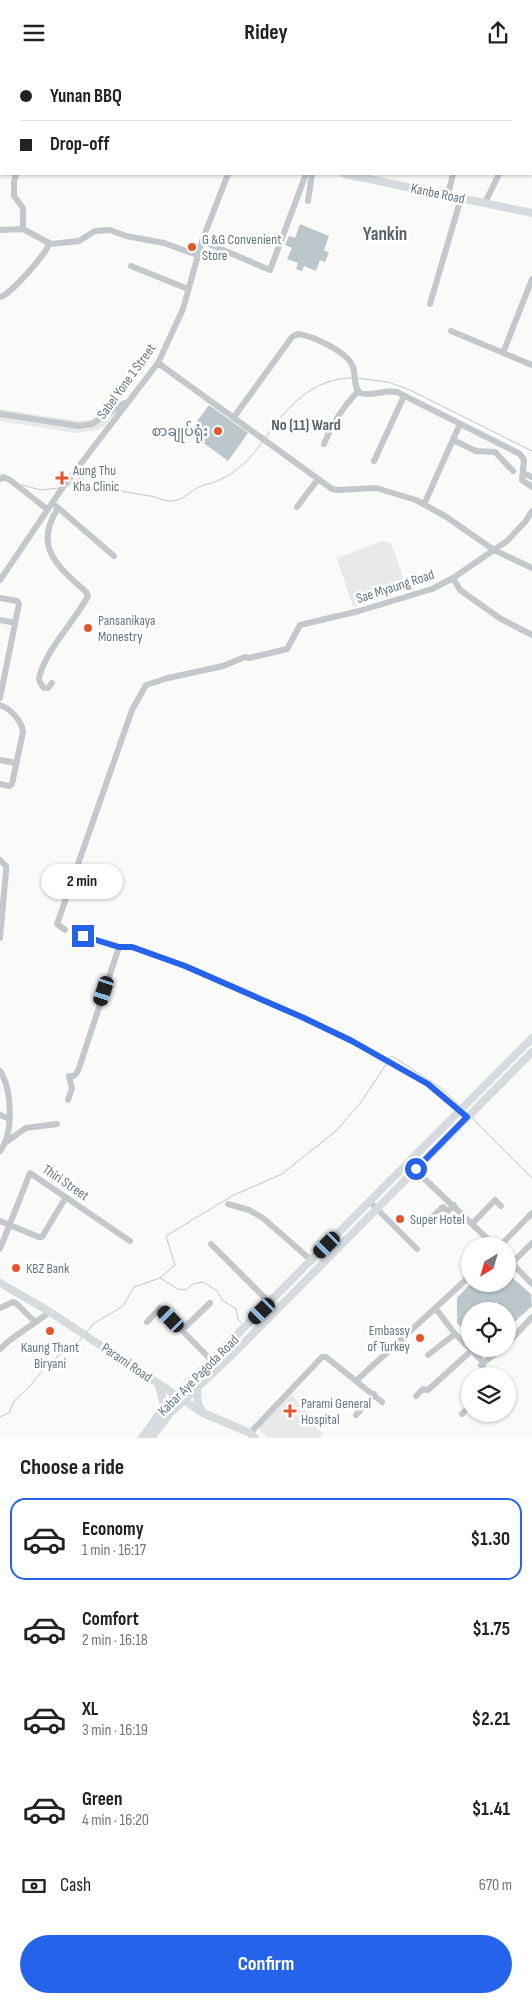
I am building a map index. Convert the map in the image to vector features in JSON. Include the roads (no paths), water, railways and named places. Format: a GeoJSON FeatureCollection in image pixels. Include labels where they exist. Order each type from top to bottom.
{"type":"FeatureCollection","features":[{"type":"Feature","properties":{"kind":"main road","name":"Kanbe Road"},"geometry":{"type":"LineString","coordinates":[[350,175],[532,213]]}},
{"type":"Feature","properties":{"kind":"main road","name":"Kabar Aye Pagoda Road"},"geometry":{"type":"LineString","coordinates":[[151,1438],[176,1395],[312,1261],[532,1038]]}},
{"type":"Feature","properties":{"kind":"main road","name":"Kabar Aye Pagoda Road"},"geometry":{"type":"LineString","coordinates":[[142,1438],[166,1411],[184,1401],[234,1354],[532,1051]]}},
{"type":"Feature","properties":{"kind":"main road"},"geometry":{"type":"LineString","coordinates":[[478,1091],[485,1099]]}},
{"type":"Feature","properties":{"kind":"main road","name":"Parami Road"},"geometry":{"type":"LineString","coordinates":[[0,1283],[50,1311],[203,1413],[253,1436]]}},
{"type":"Feature","properties":{"kind":"main road"},"geometry":{"type":"LineString","coordinates":[[226,1347],[234,1354]]}},
{"type":"Feature","properties":{"kind":"main road"},"geometry":{"type":"LineString","coordinates":[[158,1383],[178,1388],[191,1381]]}},
{"type":"Feature","properties":{"kind":"main road"},"geometry":{"type":"LineString","coordinates":[[158,1383],[166,1411],[192,1408],[203,1413]]}},
{"type":"Feature","properties":{"kind":"main road"},"geometry":{"type":"LineString","coordinates":[[197,1389],[198,1404],[203,1413]]}},
{"type":"Feature","properties":{"kind":"street"},"geometry":{"type":"LineString","coordinates":[[16,175],[14,196],[23,208],[22,229]]}},
{"type":"Feature","properties":{"kind":"street","name":"Sabel Yone 1 Street"},"geometry":{"type":"LineString","coordinates":[[0,581],[52,502],[158,363],[180,317],[197,255],[228,175]]}},
{"type":"Feature","properties":{"kind":"street"},"geometry":{"type":"LineString","coordinates":[[202,241],[270,271],[306,175]]}},
{"type":"Feature","properties":{"kind":"street"},"geometry":{"type":"LineString","coordinates":[[308,201],[312,175]]}},
{"type":"Feature","properties":{"kind":"street"},"geometry":{"type":"LineString","coordinates":[[448,195],[453,175]]}},
{"type":"Feature","properties":{"kind":"street"},"geometry":{"type":"LineString","coordinates":[[485,203],[499,175]]}},
{"type":"Feature","properties":{"kind":"street"},"geometry":{"type":"LineString","coordinates":[[430,304],[461,198]]}},
{"type":"Feature","properties":{"kind":"street"},"geometry":{"type":"LineString","coordinates":[[0,230],[22,229],[49,244],[79,241],[95,231],[110,230],[126,236],[164,243],[197,255]]}},
{"type":"Feature","properties":{"kind":"street"},"geometry":{"type":"LineString","coordinates":[[0,297],[8,293],[19,282],[49,244]]}},
{"type":"Feature","properties":{"kind":"street"},"geometry":{"type":"LineString","coordinates":[[131,266],[188,289]]}},
{"type":"Feature","properties":{"kind":"street"},"geometry":{"type":"LineString","coordinates":[[503,353],[532,279]]}},
{"type":"Feature","properties":{"kind":"street"},"geometry":{"type":"LineString","coordinates":[[451,331],[532,365]]}},
{"type":"Feature","properties":{"kind":"street"},"geometry":{"type":"LineString","coordinates":[[234,417],[292,337],[298,334],[318,339],[348,359],[353,366],[358,391],[364,395],[393,391],[520,454],[524,460],[522,480],[532,487]]}},
{"type":"Feature","properties":{"kind":"street"},"geometry":{"type":"LineString","coordinates":[[158,363],[332,489],[338,491],[376,488],[416,500],[470,532],[494,550],[532,568]]}},
{"type":"Feature","properties":{"kind":"street"},"geometry":{"type":"LineString","coordinates":[[324,444],[331,426],[340,411],[358,391]]}},
{"type":"Feature","properties":{"kind":"street"},"geometry":{"type":"LineString","coordinates":[[374,461],[404,396]]}},
{"type":"Feature","properties":{"kind":"street"},"geometry":{"type":"LineString","coordinates":[[0,414],[79,426],[92,425],[131,398]]}},
{"type":"Feature","properties":{"kind":"street"},"geometry":{"type":"LineString","coordinates":[[426,500],[460,424]]}},
{"type":"Feature","properties":{"kind":"street"},"geometry":{"type":"LineString","coordinates":[[453,440],[476,451],[495,452],[513,471]]}},
{"type":"Feature","properties":{"kind":"street"},"geometry":{"type":"LineString","coordinates":[[523,473],[532,477]]}},
{"type":"Feature","properties":{"kind":"street"},"geometry":{"type":"LineString","coordinates":[[0,479],[3,477],[10,480],[47,509]]}},
{"type":"Feature","properties":{"kind":"street"},"geometry":{"type":"LineString","coordinates":[[297,507],[318,479]]}},
{"type":"Feature","properties":{"kind":"street"},"geometry":{"type":"LineString","coordinates":[[52,502],[114,556]]}},
{"type":"Feature","properties":{"kind":"street"},"geometry":{"type":"LineString","coordinates":[[52,683],[48,688],[44,688],[39,680],[40,674],[49,656],[88,596],[63,571],[48,549],[47,537],[54,514],[58,508]]}},
{"type":"Feature","properties":{"kind":"street","name":"Sae Myaung Road"},"geometry":{"type":"LineString","coordinates":[[64,930],[57,924],[132,710],[146,685],[168,678],[223,666],[245,657],[249,658],[287,649],[300,625],[359,611],[432,589],[453,578],[494,550],[526,523],[532,511]]}},
{"type":"Feature","properties":{"kind":"street"},"geometry":{"type":"LineString","coordinates":[[453,578],[460,590],[501,619],[530,634]]}},
{"type":"Feature","properties":{"kind":"street"},"geometry":{"type":"LineString","coordinates":[[0,598],[18,602],[16,623],[3,661],[0,699]]}},
{"type":"Feature","properties":{"kind":"street"},"geometry":{"type":"LineString","coordinates":[[0,620],[16,623]]}},
{"type":"Feature","properties":{"kind":"street"},"geometry":{"type":"LineString","coordinates":[[0,705],[9,709],[22,727],[12,784],[9,786],[0,784]]}},
{"type":"Feature","properties":{"kind":"street"},"geometry":{"type":"LineString","coordinates":[[0,760],[16,763]]}},
{"type":"Feature","properties":{"kind":"street"},"geometry":{"type":"LineString","coordinates":[[0,860],[6,866],[6,871],[0,938]]}},
{"type":"Feature","properties":{"kind":"street"},"geometry":{"type":"LineString","coordinates":[[83,936],[119,947],[132,947],[185,966],[312,1022],[352,1041],[428,1084],[469,1116]]}},
{"type":"Feature","properties":{"kind":"street"},"geometry":{"type":"LineString","coordinates":[[68,1100],[72,1088],[69,1076],[74,1076],[78,1071],[119,947]]}},
{"type":"Feature","properties":{"kind":"street"},"geometry":{"type":"LineString","coordinates":[[0,1071],[5,1085],[10,1119],[6,1142]]}},
{"type":"Feature","properties":{"kind":"street"},"geometry":{"type":"LineString","coordinates":[[0,1115],[10,1119]]}},
{"type":"Feature","properties":{"kind":"street"},"geometry":{"type":"LineString","coordinates":[[0,1151],[6,1142],[26,1128],[57,1124]]}},
{"type":"Feature","properties":{"kind":"street"},"geometry":{"type":"LineString","coordinates":[[408,1163],[486,1237]]}},
{"type":"Feature","properties":{"kind":"street","name":"Thiri Street"},"geometry":{"type":"LineString","coordinates":[[0,1249],[30,1173],[130,1241]]}},
{"type":"Feature","properties":{"kind":"street"},"geometry":{"type":"LineString","coordinates":[[0,1221],[42,1237],[66,1197]]}},
{"type":"Feature","properties":{"kind":"street"},"geometry":{"type":"LineString","coordinates":[[472,1224],[495,1201],[501,1206]]}},
{"type":"Feature","properties":{"kind":"street"},"geometry":{"type":"LineString","coordinates":[[370,1202],[417,1249]]}},
{"type":"Feature","properties":{"kind":"street"},"geometry":{"type":"LineString","coordinates":[[228,1204],[249,1210],[264,1218],[312,1261]]}},
{"type":"Feature","properties":{"kind":"street"},"geometry":{"type":"LineString","coordinates":[[426,1223],[442,1207],[448,1211],[454,1205]]}},
{"type":"Feature","properties":{"kind":"street"},"geometry":{"type":"LineString","coordinates":[[509,1237],[532,1213]]}},
{"type":"Feature","properties":{"kind":"street"},"geometry":{"type":"LineString","coordinates":[[516,1256],[532,1243]]}},
{"type":"Feature","properties":{"kind":"street"},"geometry":{"type":"LineString","coordinates":[[211,1244],[270,1303]]}},
{"type":"Feature","properties":{"kind":"street"},"geometry":{"type":"LineString","coordinates":[[516,1268],[532,1284]]}},
{"type":"Feature","properties":{"kind":"street"},"geometry":{"type":"LineString","coordinates":[[357,1380],[461,1284]]}},
{"type":"Feature","properties":{"kind":"street"},"geometry":{"type":"LineString","coordinates":[[0,1308],[13,1302],[17,1303],[35,1322]]}},
{"type":"Feature","properties":{"kind":"street"},"geometry":{"type":"LineString","coordinates":[[182,1330],[210,1303]]}},
{"type":"Feature","properties":{"kind":"street"},"geometry":{"type":"LineString","coordinates":[[147,1322],[160,1308],[218,1368]]}},
{"type":"Feature","properties":{"kind":"street"},"geometry":{"type":"LineString","coordinates":[[436,1309],[461,1341]]}},
{"type":"Feature","properties":{"kind":"street"},"geometry":{"type":"LineString","coordinates":[[0,1349],[50,1311]]}},
{"type":"Feature","properties":{"kind":"street"},"geometry":{"type":"LineString","coordinates":[[516,1334],[532,1317]]}},
{"type":"Feature","properties":{"kind":"street"},"geometry":{"type":"LineString","coordinates":[[428,1355],[455,1334]]}},
{"type":"Feature","properties":{"kind":"street"},"geometry":{"type":"LineString","coordinates":[[253,1436],[322,1357],[326,1357],[357,1380],[382,1402]]}},
{"type":"Feature","properties":{"kind":"street"},"geometry":{"type":"LineString","coordinates":[[416,1396],[423,1389],[428,1390],[464,1357]]}},
{"type":"Feature","properties":{"kind":"street"},"geometry":{"type":"LineString","coordinates":[[477,1357],[483,1362]]}},
{"type":"Feature","properties":{"kind":"street"},"geometry":{"type":"LineString","coordinates":[[483,1362],[492,1357]]}},
{"type":"Feature","properties":{"kind":"street"},"geometry":{"type":"LineString","coordinates":[[482,1367],[483,1362]]}},
{"type":"Feature","properties":{"kind":"street"},"geometry":{"type":"LineString","coordinates":[[356,1415],[374,1394]]}},
{"type":"Feature","properties":{"kind":"waterway"},"geometry":{"type":"LineString","coordinates":[[265,438],[291,406],[312,389],[338,379],[352,378]]}},
{"type":"Feature","properties":{"kind":"waterway"},"geometry":{"type":"LineString","coordinates":[[356,378],[388,382],[410,390],[532,451]]}},
{"type":"Feature","properties":{"kind":"waterway"},"geometry":{"type":"LineString","coordinates":[[68,486],[85,474],[108,487],[172,501],[231,473],[248,459],[263,441]]}},
{"type":"Feature","properties":{"kind":"waterway"},"geometry":{"type":"LineString","coordinates":[[22,485],[41,490],[59,488]]}},
{"type":"Feature","properties":{"kind":"waterway"},"geometry":{"type":"LineString","coordinates":[[389,1059],[392,1056],[441,1088],[459,1105]]}},
{"type":"Feature","properties":{"kind":"waterway"},"geometry":{"type":"LineString","coordinates":[[160,1278],[175,1265],[166,1236],[232,1196],[282,1174],[337,1130],[361,1102],[387,1063]]}},
{"type":"Feature","properties":{"kind":"waterway"},"geometry":{"type":"LineString","coordinates":[[472,1118],[532,1178]]}},
{"type":"Feature","properties":{"kind":"waterway"},"geometry":{"type":"LineString","coordinates":[[87,1332],[93,1324],[123,1306],[134,1287],[160,1278],[178,1289],[186,1290],[193,1284],[203,1282],[217,1291],[222,1300],[236,1309],[238,1319],[243,1325]]}},
{"type":"Feature","properties":{"kind":"waterway"},"geometry":{"type":"LineString","coordinates":[[0,1417],[9,1413],[14,1401],[50,1362],[79,1342],[83,1336]]}},
{"type":"Feature","properties":{"kind":"place","name":"G &G Convenient Store"},"geometry":{"type":"Point","coordinates":[192,247]}},
{"type":"Feature","properties":{"kind":"place","name":"စာချုပ်ရုံး"},"geometry":{"type":"Point","coordinates":[218,431]}},
{"type":"Feature","properties":{"kind":"place","name":"Aung Thu Kha Clinic"},"geometry":{"type":"Point","coordinates":[62,478]}},
{"type":"Feature","properties":{"kind":"place","name":"Pansanikaya Monestry"},"geometry":{"type":"Point","coordinates":[88,628]}},
{"type":"Feature","properties":{"kind":"place","name":"Super Hotel"},"geometry":{"type":"Point","coordinates":[400,1219]}},
{"type":"Feature","properties":{"kind":"place","name":"KBZ Bank"},"geometry":{"type":"Point","coordinates":[16,1268]}},
{"type":"Feature","properties":{"kind":"place","name":"Kaung Thant Biryani"},"geometry":{"type":"Point","coordinates":[50,1331]}},
{"type":"Feature","properties":{"kind":"place","name":"Embassy of Turkey"},"geometry":{"type":"Point","coordinates":[420,1338]}},
{"type":"Feature","properties":{"kind":"place","name":"Parami General Hospital"},"geometry":{"type":"Point","coordinates":[290,1411]}},
{"type":"Feature","properties":{"kind":"district","name":"Yankin"},"geometry":{"type":"Point","coordinates":[385,233]}},
{"type":"Feature","properties":{"kind":"district","name":"No (11) Ward"},"geometry":{"type":"Point","coordinates":[306,424]}}]}
